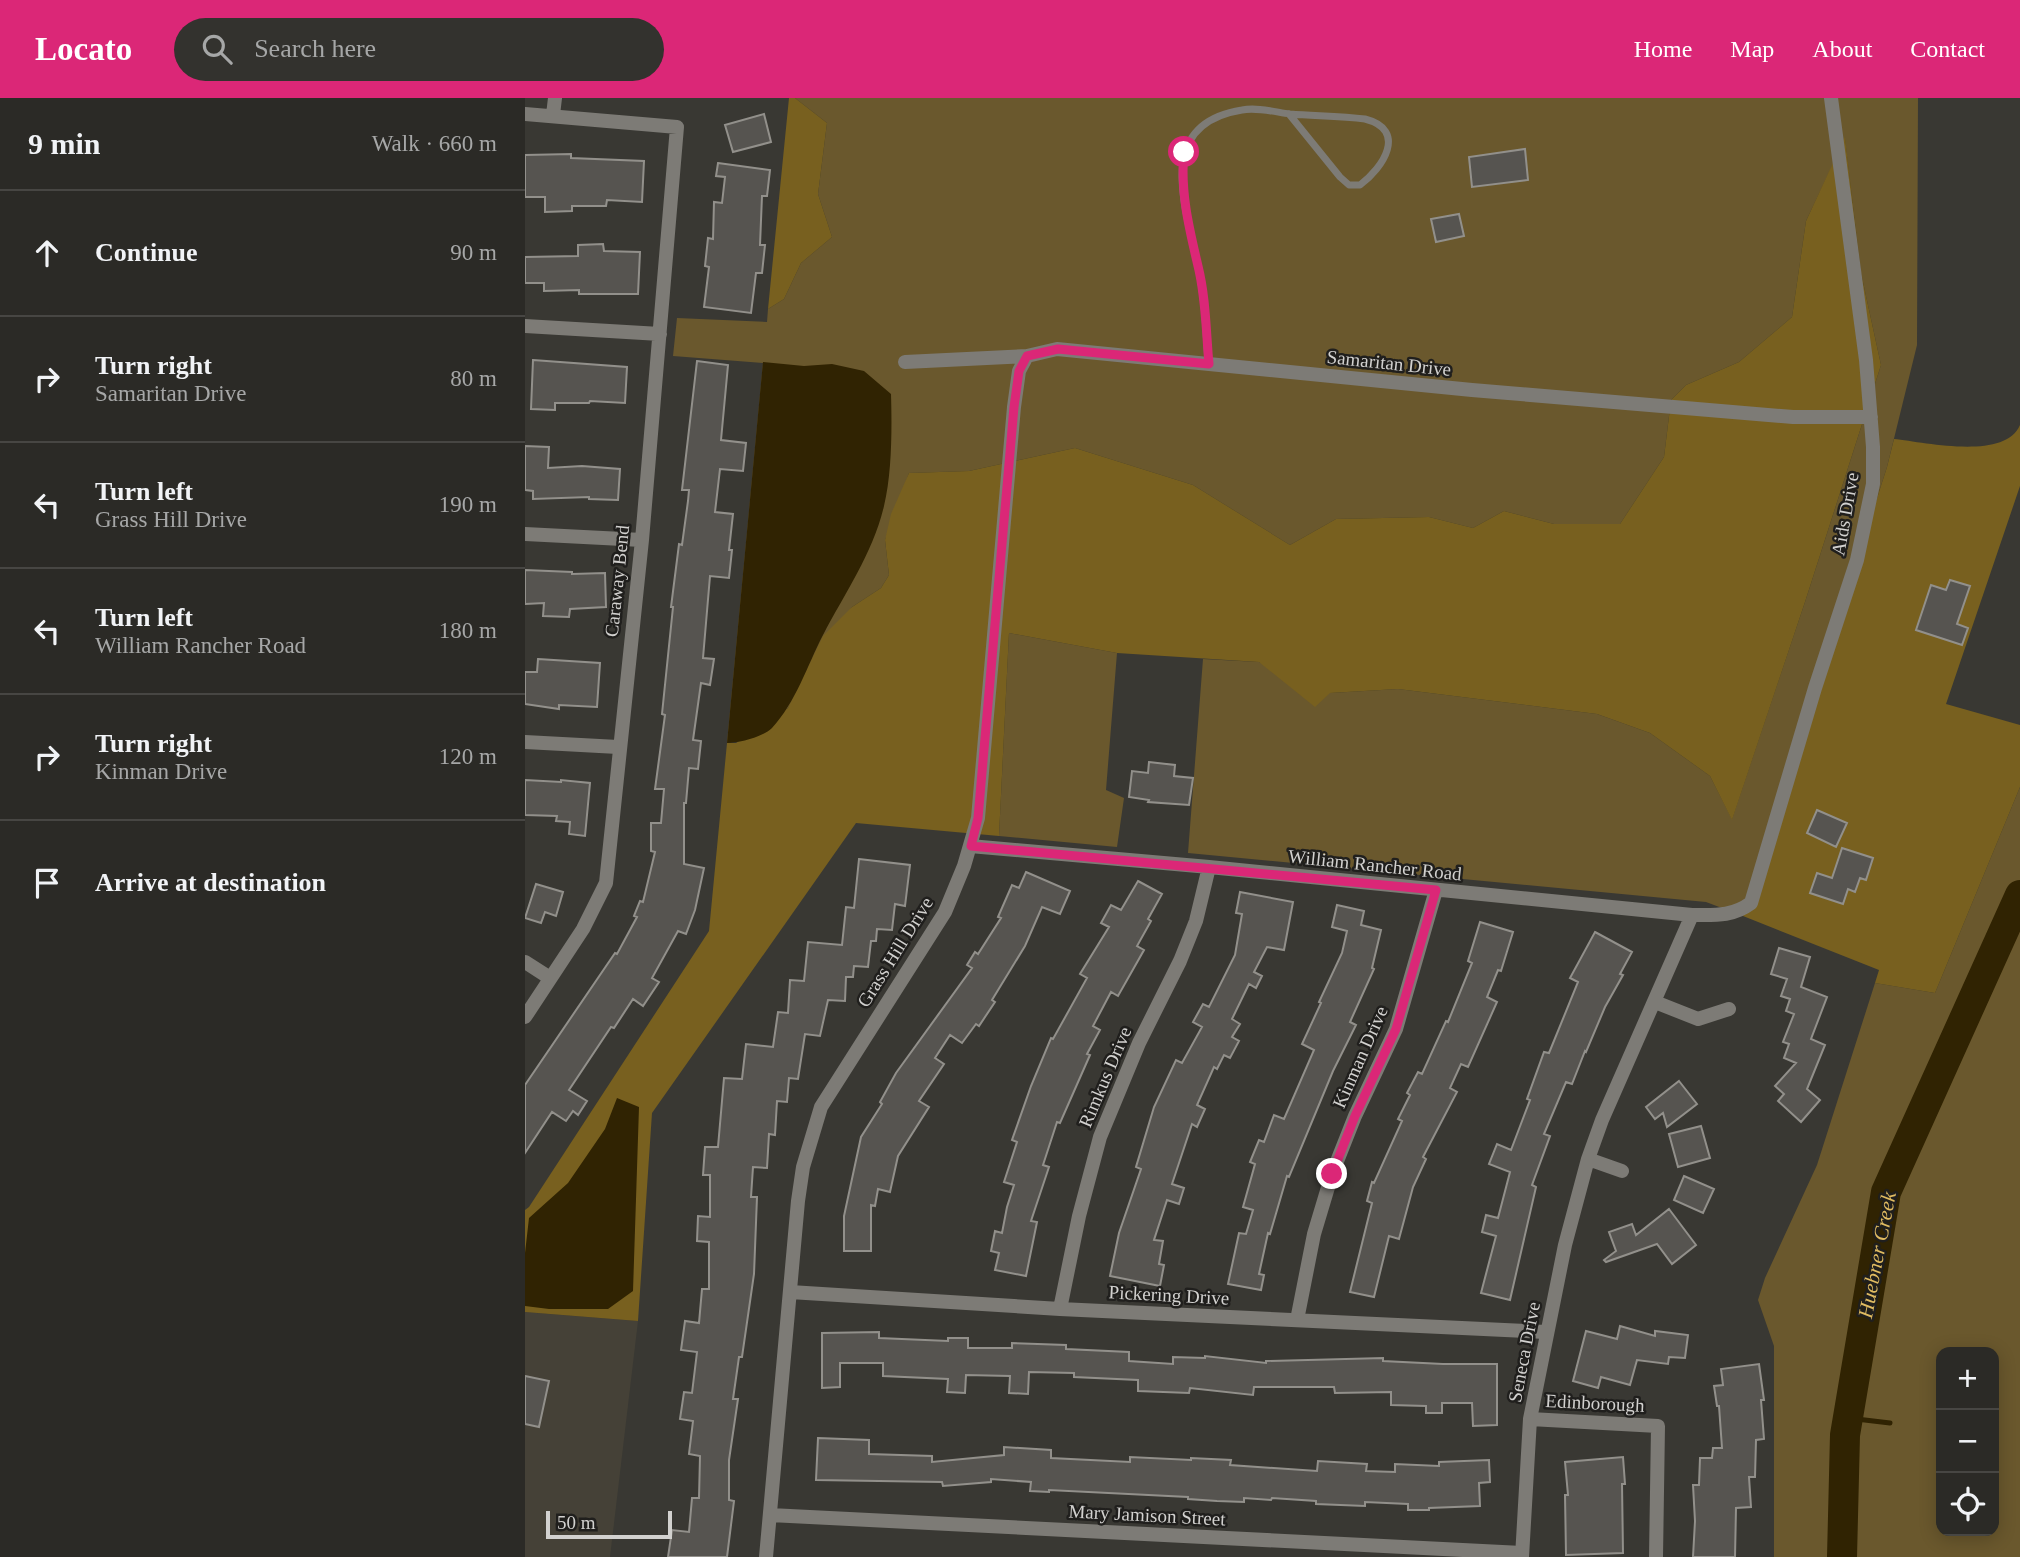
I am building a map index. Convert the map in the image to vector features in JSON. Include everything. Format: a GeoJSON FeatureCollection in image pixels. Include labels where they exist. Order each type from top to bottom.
{"type":"FeatureCollection","features":[{"type":"Feature","properties":{"kind":"street"},"geometry":{"type":"LineString","coordinates":[[525,114],[554,115],[555,98]]}},
{"type":"Feature","properties":{"kind":"street","name":"Aids Drive"},"geometry":{"type":"LineString","coordinates":[[1757,882],[1815,688],[1857,560],[1873,484],[1866,360],[1831,98]]}},
{"type":"Feature","properties":{"kind":"street","name":"Caraway Bend"},"geometry":{"type":"LineString","coordinates":[[525,1017],[583,929],[606,883],[618,747],[642,540],[677,127],[554,115]]}},
{"type":"Feature","properties":{"kind":"street"},"geometry":{"type":"LineString","coordinates":[[525,326],[660,334]]}},
{"type":"Feature","properties":{"kind":"street","name":"Samaritan Drive"},"geometry":{"type":"LineString","coordinates":[[905,362],[1027,356],[1058,349],[1485,392],[1793,416],[1871,417]]}},
{"type":"Feature","properties":{"kind":"street","name":"Grass Hill Drive"},"geometry":{"type":"LineString","coordinates":[[766,1557],[803,1167],[821,1107],[945,912],[971,846],[978,818],[1014,407],[1019,371],[1027,356]]}},
{"type":"Feature","properties":{"kind":"street"},"geometry":{"type":"LineString","coordinates":[[525,534],[642,540]]}},
{"type":"Feature","properties":{"kind":"street"},"geometry":{"type":"LineString","coordinates":[[525,742],[618,747]]}},
{"type":"Feature","properties":{"kind":"street","name":"William Rancher Road"},"geometry":{"type":"LineString","coordinates":[[971,846],[1692,915],[1727,915],[1740,910],[1751,903],[1757,882]]}},
{"type":"Feature","properties":{"kind":"street","name":"Rimkus Drive"},"geometry":{"type":"LineString","coordinates":[[1060,1309],[1079,1216],[1100,1136],[1139,1043],[1180,961],[1196,921],[1209,867]]}},
{"type":"Feature","properties":{"kind":"street","name":"Kinman Drive"},"geometry":{"type":"LineString","coordinates":[[1297,1320],[1314,1234],[1332,1174],[1355,1116],[1396,1029],[1436,890]]}},
{"type":"Feature","properties":{"kind":"street","name":"Seneca Drive"},"geometry":{"type":"LineString","coordinates":[[1522,1555],[1530,1419],[1565,1245],[1588,1159],[1602,1120],[1692,915]]}},
{"type":"Feature","properties":{"kind":"street"},"geometry":{"type":"LineString","coordinates":[[525,962],[550,978]]}},
{"type":"Feature","properties":{"kind":"street"},"geometry":{"type":"LineString","coordinates":[[1655,1002],[1698,1019],[1728,1009]]}},
{"type":"Feature","properties":{"kind":"street"},"geometry":{"type":"LineString","coordinates":[[1588,1159],[1622,1171]]}},
{"type":"Feature","properties":{"kind":"street","name":"Pickering Drive"},"geometry":{"type":"LineString","coordinates":[[790,1292],[1060,1309],[1546,1332]]}},
{"type":"Feature","properties":{"kind":"street","name":"Edinborough"},"geometry":{"type":"LineString","coordinates":[[1530,1419],[1658,1426],[1656,1557]]}},
{"type":"Feature","properties":{"kind":"street","name":"Mary Jamison Street"},"geometry":{"type":"LineString","coordinates":[[770,1515],[1522,1555]]}},
{"type":"Feature","properties":{"kind":"lane"},"geometry":{"type":"LineString","coordinates":[[1209,364],[1204,304],[1184,197],[1182,171],[1188,140],[1197,128],[1223,115],[1244,109],[1340,116],[1375,121],[1383,128],[1388,146],[1381,167],[1360,185],[1349,185],[1289,114]]}},
{"type":"Feature","properties":{"kind":"shaded area"},"geometry":{"type":"Polygon","coordinates":[[[789,98],[795,98],[827,123],[818,194],[832,237],[801,263],[784,299],[768,309],[789,98]]]}},
{"type":"Feature","properties":{"kind":"shaded area"},"geometry":{"type":"Polygon","coordinates":[[[795,98],[1918,98],[1917,345],[1887,467],[1743,916],[1706,902],[1188,853],[1203,659],[1259,662],[1330,693],[1398,689],[1597,714],[1650,733],[1710,776],[1732,819],[1881,365],[1861,273],[1845,139],[1806,221],[1792,317],[1739,362],[1686,385],[1671,400],[1664,457],[1620,524],[1554,524],[1504,511],[1473,528],[1429,517],[1336,519],[1290,545],[1193,485],[1075,448],[969,471],[909,473],[885,540],[889,575],[881,588],[852,607],[788,708],[727,743],[763,363],[673,356],[677,318],[767,322],[768,309],[784,299],[801,263],[832,237],[818,194],[827,123],[795,98]],[[1525,149],[1512,150],[1513,159],[1469,157],[1473,187],[1507,183],[1507,175],[1516,182],[1528,180],[1525,149]],[[1459,214],[1432,219],[1436,242],[1464,236],[1459,214]]]}},
{"type":"Feature","properties":{"kind":"shaded area"},"geometry":{"type":"Polygon","coordinates":[[[1845,137],[1861,273],[1881,365],[1732,820],[1710,776],[1650,733],[1597,714],[1398,689],[1330,693],[1315,707],[1259,662],[1117,653],[1009,633],[999,836],[856,823],[652,1113],[638,1321],[525,1312],[525,1210],[709,931],[727,743],[736,743],[788,708],[823,636],[852,607],[881,588],[889,575],[885,540],[891,514],[909,473],[969,471],[1075,448],[1193,485],[1290,545],[1336,519],[1429,517],[1473,528],[1504,511],[1554,524],[1620,524],[1664,457],[1671,400],[1686,385],[1739,362],[1792,317],[1806,221],[1845,137]]]}},
{"type":"Feature","properties":{"kind":"shaded area"},"geometry":{"type":"Polygon","coordinates":[[[763,362],[804,366],[832,364],[864,371],[891,394],[890,465],[887,493],[873,540],[788,707],[772,728],[763,734],[727,743],[763,362]]]}},
{"type":"Feature","properties":{"kind":"shaded area"},"geometry":{"type":"Polygon","coordinates":[[[2020,425],[2020,486],[1946,704],[2020,725],[2020,787],[1935,993],[1875,983],[1879,970],[1743,916],[1894,439],[1963,447],[1998,443],[2012,436],[2020,425]],[[1950,580],[1946,590],[1931,586],[1916,630],[1962,645],[1968,628],[1957,624],[1969,586],[1950,580]],[[1842,848],[1832,878],[1855,891],[1860,878],[1866,880],[1842,848]]]}},
{"type":"Feature","properties":{"kind":"shaded area"},"geometry":{"type":"Polygon","coordinates":[[[1009,633],[1117,653],[1106,790],[1124,798],[1117,847],[999,836],[1009,633]]]}},
{"type":"Feature","properties":{"kind":"shaded area"},"geometry":{"type":"Polygon","coordinates":[[[2020,787],[2020,1557],[1774,1557],[1774,1346],[1758,1300],[1765,1278],[1817,1165],[1875,983],[1935,993],[2020,787]]]}},
{"type":"Feature","properties":{"kind":"shaded area"},"geometry":{"type":"Polygon","coordinates":[[[617,1098],[639,1107],[633,1291],[608,1309],[549,1309],[525,1306],[525,1253],[529,1218],[568,1183],[605,1129],[617,1098]]]}},
{"type":"Feature","properties":{"kind":"shaded area"},"geometry":{"type":"Polygon","coordinates":[[[525,1312],[638,1321],[610,1557],[525,1557],[525,1312]]]}},
{"type":"Feature","properties":{"kind":"building"},"geometry":{"type":"Polygon","coordinates":[[[764,114],[771,142],[733,152],[725,125],[764,114]]]}},
{"type":"Feature","properties":{"kind":"building"},"geometry":{"type":"Polygon","coordinates":[[[1525,149],[1528,180],[1472,187],[1469,157],[1525,149]]]}},
{"type":"Feature","properties":{"kind":"building"},"geometry":{"type":"Polygon","coordinates":[[[571,154],[571,158],[644,161],[642,202],[607,200],[606,206],[572,206],[572,211],[545,212],[545,197],[525,197],[525,155],[571,154]]]}},
{"type":"Feature","properties":{"kind":"building"},"geometry":{"type":"Polygon","coordinates":[[[718,163],[770,170],[767,196],[762,196],[760,245],[765,245],[762,273],[756,273],[751,313],[704,307],[709,267],[705,266],[708,238],[713,239],[714,202],[722,203],[725,177],[716,176],[718,163]]]}},
{"type":"Feature","properties":{"kind":"building"},"geometry":{"type":"Polygon","coordinates":[[[1459,214],[1464,236],[1436,242],[1431,219],[1459,214]]]}},
{"type":"Feature","properties":{"kind":"building"},"geometry":{"type":"Polygon","coordinates":[[[603,244],[604,251],[640,252],[638,294],[579,294],[579,290],[544,291],[544,283],[525,283],[525,257],[578,256],[578,245],[603,244]]]}},
{"type":"Feature","properties":{"kind":"building"},"geometry":{"type":"Polygon","coordinates":[[[533,360],[627,367],[625,403],[555,403],[555,410],[531,409],[533,360]]]}},
{"type":"Feature","properties":{"kind":"building"},"geometry":{"type":"Polygon","coordinates":[[[697,361],[728,365],[721,440],[746,443],[743,471],[720,469],[715,512],[733,514],[729,550],[732,550],[729,578],[710,576],[703,658],[714,659],[710,685],[701,683],[693,740],[701,741],[698,769],[689,768],[684,803],[684,864],[704,868],[695,910],[686,934],[678,931],[652,978],[659,982],[643,1006],[633,999],[569,1090],[587,1101],[578,1115],[573,1111],[566,1121],[552,1112],[525,1153],[525,1085],[615,953],[617,954],[637,917],[634,916],[640,901],[643,902],[655,852],[651,851],[651,823],[661,823],[664,789],[655,789],[665,715],[662,714],[671,607],[688,501],[689,490],[682,490],[697,361]]]}},
{"type":"Feature","properties":{"kind":"building"},"geometry":{"type":"Polygon","coordinates":[[[525,446],[549,447],[548,468],[582,466],[620,469],[618,500],[589,497],[533,499],[533,491],[525,490],[525,446]]]}},
{"type":"Feature","properties":{"kind":"building"},"geometry":{"type":"Polygon","coordinates":[[[525,570],[572,574],[605,573],[606,607],[570,609],[569,617],[543,616],[544,603],[525,604],[525,570]]]}},
{"type":"Feature","properties":{"kind":"building"},"geometry":{"type":"Polygon","coordinates":[[[1950,580],[1970,586],[1957,624],[1968,628],[1962,645],[1916,630],[1931,585],[1946,590],[1950,580]]]}},
{"type":"Feature","properties":{"kind":"building"},"geometry":{"type":"Polygon","coordinates":[[[538,659],[600,663],[597,707],[559,705],[559,709],[525,704],[525,672],[537,672],[538,659]]]}},
{"type":"Feature","properties":{"kind":"building"},"geometry":{"type":"Polygon","coordinates":[[[1149,762],[1175,765],[1174,776],[1193,778],[1189,805],[1148,802],[1149,800],[1129,797],[1132,771],[1148,773],[1149,762]]]}},
{"type":"Feature","properties":{"kind":"building"},"geometry":{"type":"Polygon","coordinates":[[[525,780],[590,783],[585,836],[569,834],[570,822],[556,821],[557,816],[525,815],[525,780]]]}},
{"type":"Feature","properties":{"kind":"building"},"geometry":{"type":"Polygon","coordinates":[[[1817,810],[1847,823],[1836,847],[1807,833],[1817,810]]]}},
{"type":"Feature","properties":{"kind":"building"},"geometry":{"type":"Polygon","coordinates":[[[1842,848],[1873,858],[1866,880],[1860,878],[1855,892],[1848,889],[1843,904],[1810,893],[1817,873],[1832,878],[1842,848]]]}},
{"type":"Feature","properties":{"kind":"building"},"geometry":{"type":"Polygon","coordinates":[[[859,859],[910,865],[905,906],[895,904],[892,930],[877,929],[876,941],[871,941],[868,967],[854,966],[853,977],[846,977],[845,1001],[828,1000],[820,1036],[805,1034],[798,1079],[789,1078],[787,1102],[777,1101],[775,1135],[769,1134],[767,1168],[753,1167],[751,1197],[757,1197],[754,1274],[733,1399],[738,1399],[729,1460],[729,1500],[734,1501],[727,1557],[668,1557],[672,1530],[689,1532],[692,1498],[699,1498],[700,1456],[689,1454],[693,1421],[680,1419],[684,1392],[692,1393],[697,1352],[681,1350],[685,1321],[699,1323],[702,1289],[709,1289],[709,1242],[697,1241],[698,1216],[710,1217],[710,1175],[703,1175],[705,1147],[718,1147],[724,1078],[742,1079],[746,1044],[773,1047],[778,1012],[788,1013],[790,980],[804,981],[808,942],[842,945],[846,907],[854,908],[859,859]]]}},
{"type":"Feature","properties":{"kind":"building"},"geometry":{"type":"Polygon","coordinates":[[[1026,872],[1070,891],[1060,914],[1042,907],[1025,946],[979,1026],[976,1024],[962,1043],[950,1035],[935,1058],[944,1064],[919,1101],[929,1107],[898,1156],[890,1192],[878,1189],[875,1206],[871,1205],[871,1251],[844,1251],[844,1216],[861,1137],[882,1104],[880,1102],[896,1073],[972,968],[967,965],[975,952],[978,954],[1001,918],[998,917],[1012,885],[1019,888],[1026,872]]]}},
{"type":"Feature","properties":{"kind":"building"},"geometry":{"type":"Polygon","coordinates":[[[1138,881],[1162,894],[1137,946],[1144,950],[1118,996],[1111,992],[1093,1026],[1100,1030],[1087,1054],[1090,1055],[1060,1123],[1057,1122],[1043,1165],[1049,1167],[1031,1221],[1037,1222],[1026,1276],[995,1270],[999,1253],[991,1251],[995,1231],[1002,1233],[1014,1185],[1004,1182],[1017,1142],[1012,1140],[1031,1086],[1051,1038],[1053,1039],[1087,978],[1080,974],[1109,927],[1101,923],[1111,905],[1121,910],[1138,881]]]}},
{"type":"Feature","properties":{"kind":"building"},"geometry":{"type":"Polygon","coordinates":[[[536,884],[563,892],[556,916],[545,912],[541,923],[525,918],[536,884]]]}},
{"type":"Feature","properties":{"kind":"building"},"geometry":{"type":"Polygon","coordinates":[[[1240,892],[1293,902],[1284,950],[1267,947],[1254,972],[1262,976],[1256,988],[1249,984],[1232,1019],[1240,1024],[1232,1037],[1239,1041],[1230,1058],[1224,1055],[1217,1069],[1214,1067],[1197,1105],[1205,1109],[1197,1127],[1192,1124],[1172,1184],[1184,1188],[1179,1204],[1167,1200],[1154,1240],[1163,1241],[1159,1264],[1164,1265],[1160,1286],[1110,1276],[1119,1233],[1141,1169],[1136,1167],[1154,1107],[1176,1060],[1182,1063],[1202,1027],[1193,1022],[1203,1004],[1209,1007],[1235,955],[1242,914],[1236,913],[1240,892]]]}},
{"type":"Feature","properties":{"kind":"building"},"geometry":{"type":"Polygon","coordinates":[[[1337,905],[1364,911],[1361,925],[1381,930],[1372,968],[1374,969],[1350,1022],[1356,1025],[1333,1071],[1289,1177],[1287,1176],[1270,1234],[1268,1233],[1259,1274],[1264,1275],[1261,1290],[1228,1284],[1239,1233],[1246,1234],[1253,1210],[1243,1207],[1255,1164],[1250,1162],[1259,1140],[1264,1142],[1274,1115],[1284,1119],[1314,1050],[1302,1044],[1342,953],[1347,931],[1332,927],[1337,905]]]}},
{"type":"Feature","properties":{"kind":"building"},"geometry":{"type":"Polygon","coordinates":[[[1480,922],[1513,932],[1501,971],[1498,970],[1487,997],[1497,1002],[1468,1067],[1461,1064],[1450,1088],[1457,1092],[1423,1157],[1426,1159],[1413,1187],[1399,1239],[1389,1236],[1374,1297],[1350,1292],[1372,1203],[1367,1201],[1372,1182],[1374,1183],[1402,1121],[1398,1119],[1410,1095],[1407,1093],[1418,1072],[1422,1074],[1446,1021],[1448,1022],[1472,963],[1468,961],[1480,922]]]}},
{"type":"Feature","properties":{"kind":"building"},"geometry":{"type":"Polygon","coordinates":[[[1595,932],[1632,952],[1572,1084],[1566,1082],[1544,1134],[1550,1136],[1532,1185],[1536,1187],[1510,1300],[1481,1293],[1496,1236],[1482,1232],[1486,1215],[1498,1218],[1510,1172],[1489,1164],[1497,1144],[1511,1150],[1544,1052],[1549,1053],[1578,982],[1570,978],[1595,932]]]}},
{"type":"Feature","properties":{"kind":"building"},"geometry":{"type":"Polygon","coordinates":[[[1779,948],[1810,957],[1801,987],[1827,997],[1811,1039],[1825,1045],[1807,1089],[1820,1100],[1801,1122],[1778,1101],[1784,1094],[1775,1086],[1796,1063],[1784,1058],[1789,1044],[1783,1042],[1794,1014],[1786,1011],[1790,999],[1781,996],[1787,979],[1771,974],[1779,948]]]}},
{"type":"Feature","properties":{"kind":"building"},"geometry":{"type":"Polygon","coordinates":[[[1679,1081],[1697,1104],[1667,1127],[1663,1113],[1655,1119],[1646,1107],[1679,1081]]]}},
{"type":"Feature","properties":{"kind":"building"},"geometry":{"type":"Polygon","coordinates":[[[1701,1126],[1710,1158],[1678,1167],[1669,1134],[1701,1126]]]}},
{"type":"Feature","properties":{"kind":"building"},"geometry":{"type":"Polygon","coordinates":[[[1684,1176],[1714,1189],[1703,1213],[1674,1200],[1684,1176]]]}},
{"type":"Feature","properties":{"kind":"building"},"geometry":{"type":"Polygon","coordinates":[[[1669,1209],[1696,1245],[1672,1264],[1657,1244],[1606,1262],[1604,1260],[1616,1251],[1609,1232],[1632,1224],[1636,1235],[1669,1209]]]}},
{"type":"Feature","properties":{"kind":"building"},"geometry":{"type":"Polygon","coordinates":[[[1620,1326],[1655,1336],[1655,1331],[1688,1335],[1685,1358],[1669,1357],[1668,1364],[1637,1360],[1630,1385],[1601,1377],[1598,1388],[1573,1381],[1586,1331],[1617,1339],[1620,1326]]]}},
{"type":"Feature","properties":{"kind":"building"},"geometry":{"type":"Polygon","coordinates":[[[879,1332],[879,1338],[948,1341],[948,1338],[968,1338],[968,1348],[1012,1348],[1012,1343],[1066,1345],[1066,1349],[1129,1352],[1129,1361],[1173,1364],[1173,1357],[1205,1356],[1266,1363],[1383,1358],[1383,1361],[1497,1364],[1497,1425],[1473,1426],[1472,1403],[1442,1403],[1442,1413],[1426,1413],[1426,1406],[1391,1405],[1391,1392],[1335,1393],[1334,1387],[1254,1387],[1253,1395],[1190,1388],[1189,1393],[1138,1391],[1138,1380],[1074,1377],[1074,1373],[1029,1372],[1028,1394],[1009,1393],[1010,1376],[966,1375],[965,1393],[947,1392],[948,1379],[883,1376],[883,1363],[840,1363],[840,1387],[822,1388],[822,1333],[879,1332]]]}},
{"type":"Feature","properties":{"kind":"building"},"geometry":{"type":"Polygon","coordinates":[[[1759,1364],[1764,1400],[1761,1400],[1764,1439],[1756,1440],[1755,1477],[1749,1477],[1751,1507],[1736,1508],[1735,1557],[1693,1557],[1693,1485],[1699,1485],[1700,1458],[1712,1458],[1713,1448],[1722,1448],[1719,1406],[1714,1386],[1723,1385],[1721,1369],[1759,1364]]]}},
{"type":"Feature","properties":{"kind":"building"},"geometry":{"type":"Polygon","coordinates":[[[525,1376],[549,1381],[539,1427],[525,1424],[525,1376]]]}},
{"type":"Feature","properties":{"kind":"building"},"geometry":{"type":"Polygon","coordinates":[[[818,1438],[869,1440],[869,1454],[932,1456],[932,1462],[1004,1455],[1004,1447],[1051,1450],[1051,1458],[1130,1462],[1130,1457],[1191,1458],[1231,1460],[1230,1465],[1317,1471],[1318,1461],[1367,1464],[1366,1471],[1395,1472],[1395,1464],[1439,1466],[1439,1462],[1489,1460],[1490,1482],[1479,1483],[1480,1506],[1408,1510],[1408,1504],[1316,1504],[1316,1501],[1272,1498],[1244,1498],[1244,1502],[1188,1497],[1030,1491],[1031,1482],[991,1479],[991,1482],[943,1486],[942,1482],[816,1480],[818,1438]]]}},
{"type":"Feature","properties":{"kind":"building"},"geometry":{"type":"Polygon","coordinates":[[[1623,1457],[1623,1553],[1566,1555],[1565,1495],[1568,1495],[1565,1462],[1623,1457]]]}},
{"type":"Feature","properties":{"kind":"waterway","name":"Huebner Creek"},"geometry":{"type":"LineString","coordinates":[[1842,1557],[1845,1435],[1886,1192],[2020,895]]}},
{"type":"Feature","properties":{"kind":"waterway"},"geometry":{"type":"LineString","coordinates":[[1848,1418],[1890,1423]]}},
{"type":"Feature","properties":{"kind":"route"},"geometry":{"type":"LineString","coordinates":[[1184,152],[1184,197],[1207,326],[1209,364],[1058,349],[1027,356],[1019,371],[978,818],[971,846],[1436,890],[1396,1029],[1355,1116],[1332,1174]]}}]}
